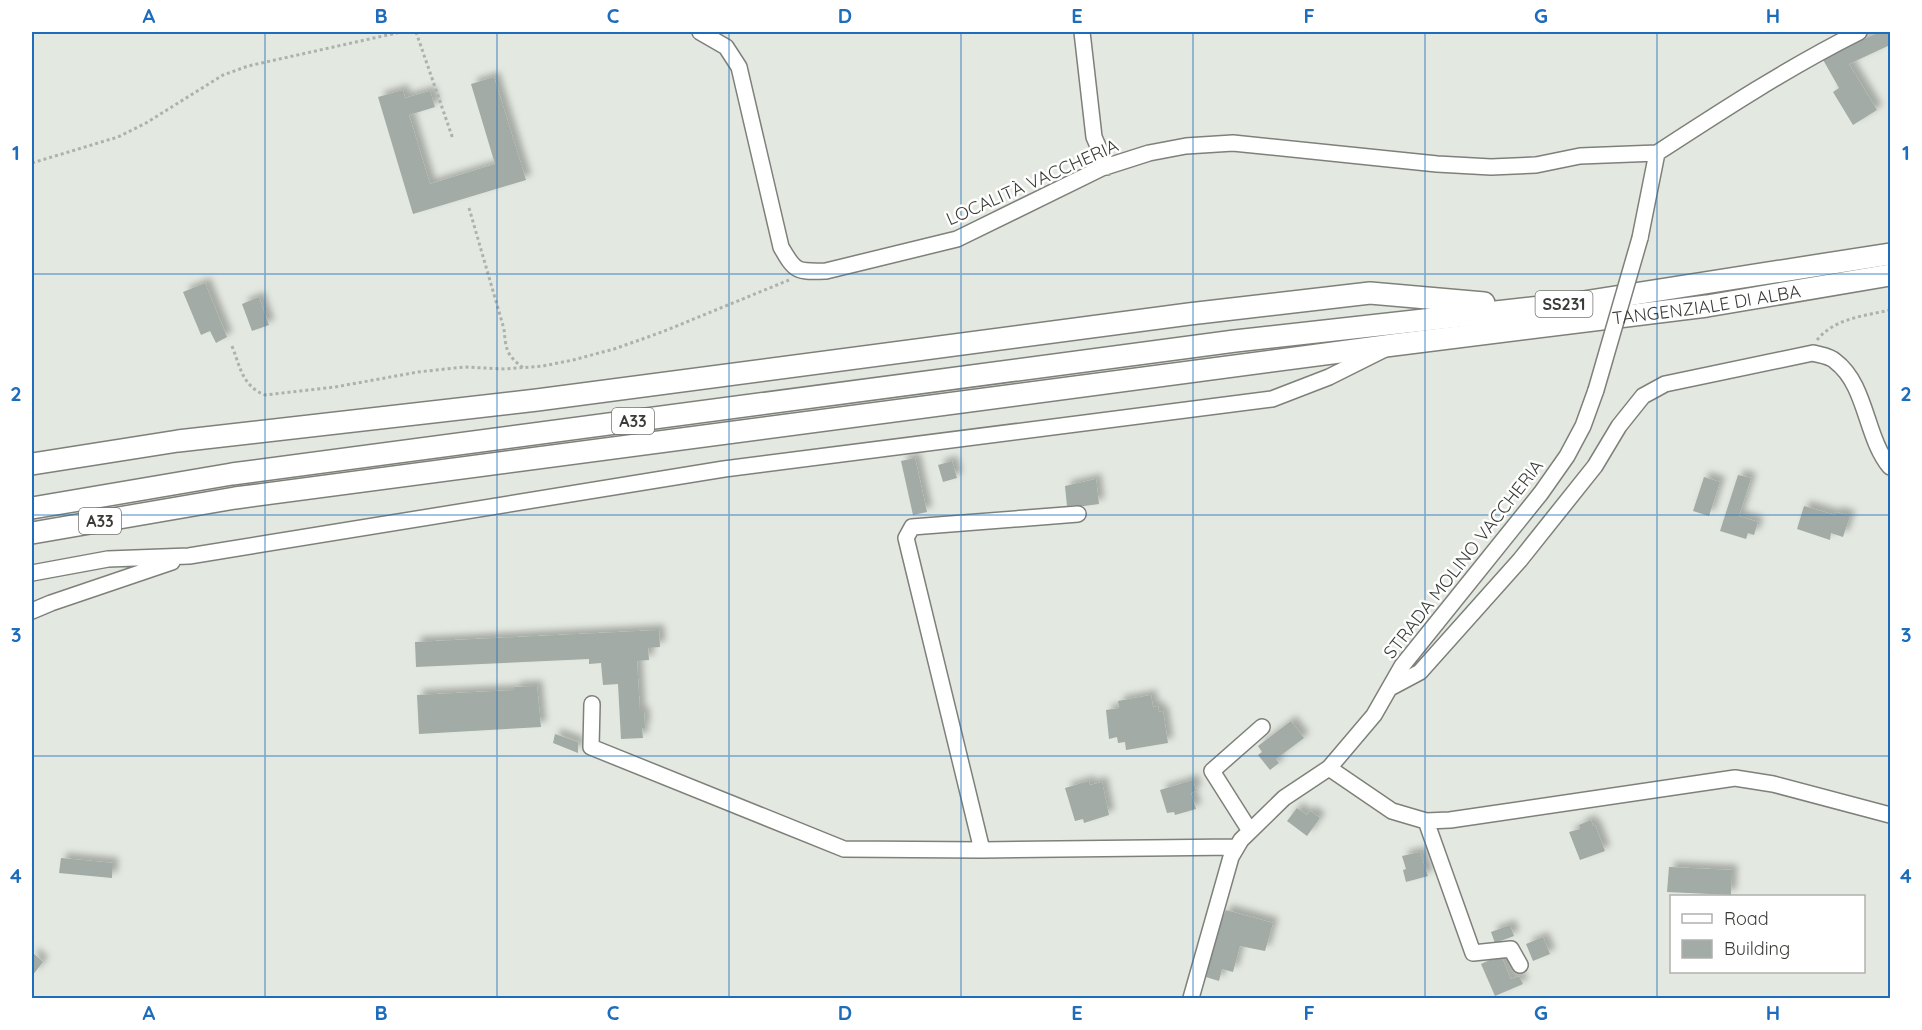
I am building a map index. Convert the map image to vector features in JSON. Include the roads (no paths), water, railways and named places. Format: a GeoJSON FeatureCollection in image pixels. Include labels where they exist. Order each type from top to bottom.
{"type":"FeatureCollection","features":[{"type":"Feature","properties":{"kind":"highway","name":"SS231"},"geometry":{"type":"LineString","coordinates":[[1235,341],[1577,303],[1890,254]]}},
{"type":"Feature","properties":{"kind":"highway","name":"TANGENZIALE DI ALBA"},"geometry":{"type":"LineString","coordinates":[[1238,365],[1707,306],[1890,275]]}},
{"type":"Feature","properties":{"kind":"highway"},"geometry":{"type":"LineString","coordinates":[[32,464],[178,441],[537,400],[1370,293],[1475,303],[1577,303]]}},
{"type":"Feature","properties":{"kind":"highway","name":"A33"},"geometry":{"type":"LineString","coordinates":[[32,508],[231,474],[1235,341]]}},
{"type":"Feature","properties":{"kind":"highway","name":"A33"},"geometry":{"type":"LineString","coordinates":[[32,533],[247,497],[1238,365]]}},
{"type":"Feature","properties":{"kind":"street","name":"LOCALITÀ VACCHERIA"},"geometry":{"type":"LineString","coordinates":[[700,32],[726,47],[739,67],[781,247],[791,265],[804,272],[826,271],[957,239],[1107,166],[1149,153],[1177,148],[1233,144],[1437,164],[1491,167],[1536,165],[1580,156],[1657,153]]}},
{"type":"Feature","properties":{"kind":"street"},"geometry":{"type":"LineString","coordinates":[[1082,32],[1094,137],[1107,166]]}},
{"type":"Feature","properties":{"kind":"street"},"geometry":{"type":"LineString","coordinates":[[1657,153],[1750,93],[1823,50],[1859,32]]}},
{"type":"Feature","properties":{"kind":"street","name":"STRADA MOLINO VACCHERIA"},"geometry":{"type":"LineString","coordinates":[[1390,688],[1402,666],[1541,493],[1567,456],[1583,426],[1596,390],[1640,238],[1657,153]]}},
{"type":"Feature","properties":{"kind":"street"},"geometry":{"type":"LineString","coordinates":[[32,573],[108,560],[189,556],[724,469],[1272,399],[1329,377],[1393,345]]}},
{"type":"Feature","properties":{"kind":"street","name":"STRADA MOLINO VACCHERIA"},"geometry":{"type":"LineString","coordinates":[[1390,688],[1420,672],[1520,560],[1595,466],[1619,426],[1643,396],[1665,384],[1813,353],[1834,360],[1852,379],[1881,456],[1890,467]]}},
{"type":"Feature","properties":{"kind":"street"},"geometry":{"type":"LineString","coordinates":[[982,850],[906,538],[912,527],[1078,514]]}},
{"type":"Feature","properties":{"kind":"street"},"geometry":{"type":"LineString","coordinates":[[32,611],[189,556]]}},
{"type":"Feature","properties":{"kind":"street"},"geometry":{"type":"LineString","coordinates":[[1191,999],[1231,857],[1236,847],[1284,798],[1329,768],[1374,715],[1390,688]]}},
{"type":"Feature","properties":{"kind":"street"},"geometry":{"type":"LineString","coordinates":[[592,704],[591,747],[844,849],[1236,847]]}},
{"type":"Feature","properties":{"kind":"street"},"geometry":{"type":"LineString","coordinates":[[1250,831],[1212,771],[1262,727]]}},
{"type":"Feature","properties":{"kind":"street"},"geometry":{"type":"LineString","coordinates":[[1329,768],[1392,810],[1426,821],[1450,820],[1735,778],[1765,782],[1890,815]]}},
{"type":"Feature","properties":{"kind":"street"},"geometry":{"type":"LineString","coordinates":[[1426,821],[1473,953],[1511,949],[1520,965]]}}]}
